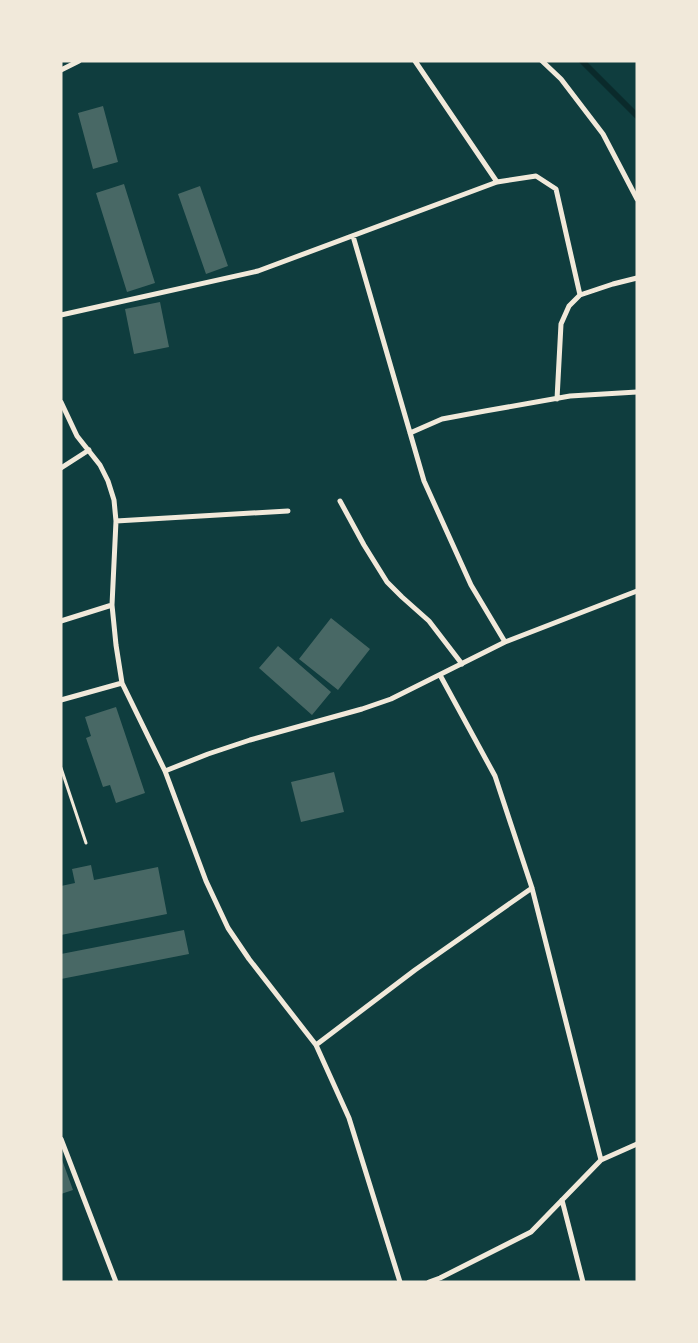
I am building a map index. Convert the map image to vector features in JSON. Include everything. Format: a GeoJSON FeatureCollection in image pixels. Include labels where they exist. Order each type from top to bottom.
{"type":"FeatureCollection","features":[{"type":"Feature","properties":{"kind":"street"},"geometry":{"type":"LineString","coordinates":[[61,70],[79,61]]}},
{"type":"Feature","properties":{"kind":"street"},"geometry":{"type":"LineString","coordinates":[[415,61],[497,182]]}},
{"type":"Feature","properties":{"kind":"street"},"geometry":{"type":"LineString","coordinates":[[542,61],[561,79],[603,134],[637,199]]}},
{"type":"Feature","properties":{"kind":"street"},"geometry":{"type":"LineString","coordinates":[[61,315],[258,272],[497,182],[536,176],[556,189],[580,295]]}},
{"type":"Feature","properties":{"kind":"street"},"geometry":{"type":"LineString","coordinates":[[353,236],[424,481],[471,585],[505,642]]}},
{"type":"Feature","properties":{"kind":"street"},"geometry":{"type":"LineString","coordinates":[[557,399],[561,324],[569,306],[580,295],[637,278]]}},
{"type":"Feature","properties":{"kind":"street"},"geometry":{"type":"LineString","coordinates":[[410,433],[442,419],[484,410],[570,396],[637,392]]}},
{"type":"Feature","properties":{"kind":"street"},"geometry":{"type":"LineString","coordinates":[[61,402],[77,436],[100,465],[114,500],[116,521],[112,605],[122,682],[165,771],[206,881],[228,928],[249,959],[316,1045],[349,1118],[400,1282]]}},
{"type":"Feature","properties":{"kind":"street"},"geometry":{"type":"LineString","coordinates":[[61,468],[89,450]]}},
{"type":"Feature","properties":{"kind":"street"},"geometry":{"type":"LineString","coordinates":[[340,501],[387,582],[402,598],[429,621],[462,664]]}},
{"type":"Feature","properties":{"kind":"street"},"geometry":{"type":"LineString","coordinates":[[116,521],[288,511]]}},
{"type":"Feature","properties":{"kind":"street"},"geometry":{"type":"LineString","coordinates":[[165,771],[250,740],[384,702],[505,642],[637,591]]}},
{"type":"Feature","properties":{"kind":"street"},"geometry":{"type":"LineString","coordinates":[[61,621],[112,605]]}},
{"type":"Feature","properties":{"kind":"street"},"geometry":{"type":"LineString","coordinates":[[440,675],[495,776],[532,888],[601,1160]]}},
{"type":"Feature","properties":{"kind":"street"},"geometry":{"type":"LineString","coordinates":[[61,700],[122,682]]}},
{"type":"Feature","properties":{"kind":"street"},"geometry":{"type":"LineString","coordinates":[[316,1045],[415,970],[532,888]]}},
{"type":"Feature","properties":{"kind":"street"},"geometry":{"type":"LineString","coordinates":[[61,1139],[116,1282]]}},
{"type":"Feature","properties":{"kind":"street"},"geometry":{"type":"LineString","coordinates":[[429,1282],[531,1232],[601,1160],[637,1144]]}},
{"type":"Feature","properties":{"kind":"street"},"geometry":{"type":"LineString","coordinates":[[562,1200],[583,1282]]}},
{"type":"Feature","properties":{"kind":"path"},"geometry":{"type":"LineString","coordinates":[[61,768],[86,842]]}},
{"type":"Feature","properties":{"kind":"building"},"geometry":{"type":"Polygon","coordinates":[[[103,106],[118,162],[93,169],[78,113],[103,106]]]}},
{"type":"Feature","properties":{"kind":"building"},"geometry":{"type":"Polygon","coordinates":[[[124,184],[155,283],[127,292],[96,193],[124,184]]]}},
{"type":"Feature","properties":{"kind":"building"},"geometry":{"type":"Polygon","coordinates":[[[200,186],[228,266],[206,274],[178,194],[200,186]]]}},
{"type":"Feature","properties":{"kind":"building"},"geometry":{"type":"Polygon","coordinates":[[[160,302],[169,347],[134,354],[125,309],[160,302]]]}},
{"type":"Feature","properties":{"kind":"building"},"geometry":{"type":"Polygon","coordinates":[[[331,618],[370,649],[338,690],[299,659],[331,618]]]}},
{"type":"Feature","properties":{"kind":"building"},"geometry":{"type":"Polygon","coordinates":[[[278,646],[331,692],[312,715],[259,668],[278,646]]]}},
{"type":"Feature","properties":{"kind":"building"},"geometry":{"type":"Polygon","coordinates":[[[116,707],[145,793],[116,803],[110,785],[103,787],[86,738],[91,736],[85,717],[116,707]]]}},
{"type":"Feature","properties":{"kind":"building"},"geometry":{"type":"Polygon","coordinates":[[[334,772],[344,812],[301,822],[291,782],[334,772]]]}},
{"type":"Feature","properties":{"kind":"building"},"geometry":{"type":"Polygon","coordinates":[[[91,865],[94,880],[158,867],[167,914],[61,935],[61,886],[75,883],[72,869],[91,865]]]}},
{"type":"Feature","properties":{"kind":"building"},"geometry":{"type":"Polygon","coordinates":[[[184,930],[189,954],[61,979],[61,954],[184,930]]]}},
{"type":"Feature","properties":{"kind":"building"},"geometry":{"type":"Polygon","coordinates":[[[61,1157],[73,1190],[61,1194],[61,1157]]]}},
{"type":"Feature","properties":{"kind":"waterway"},"geometry":{"type":"LineString","coordinates":[[582,61],[637,116]]}}]}
